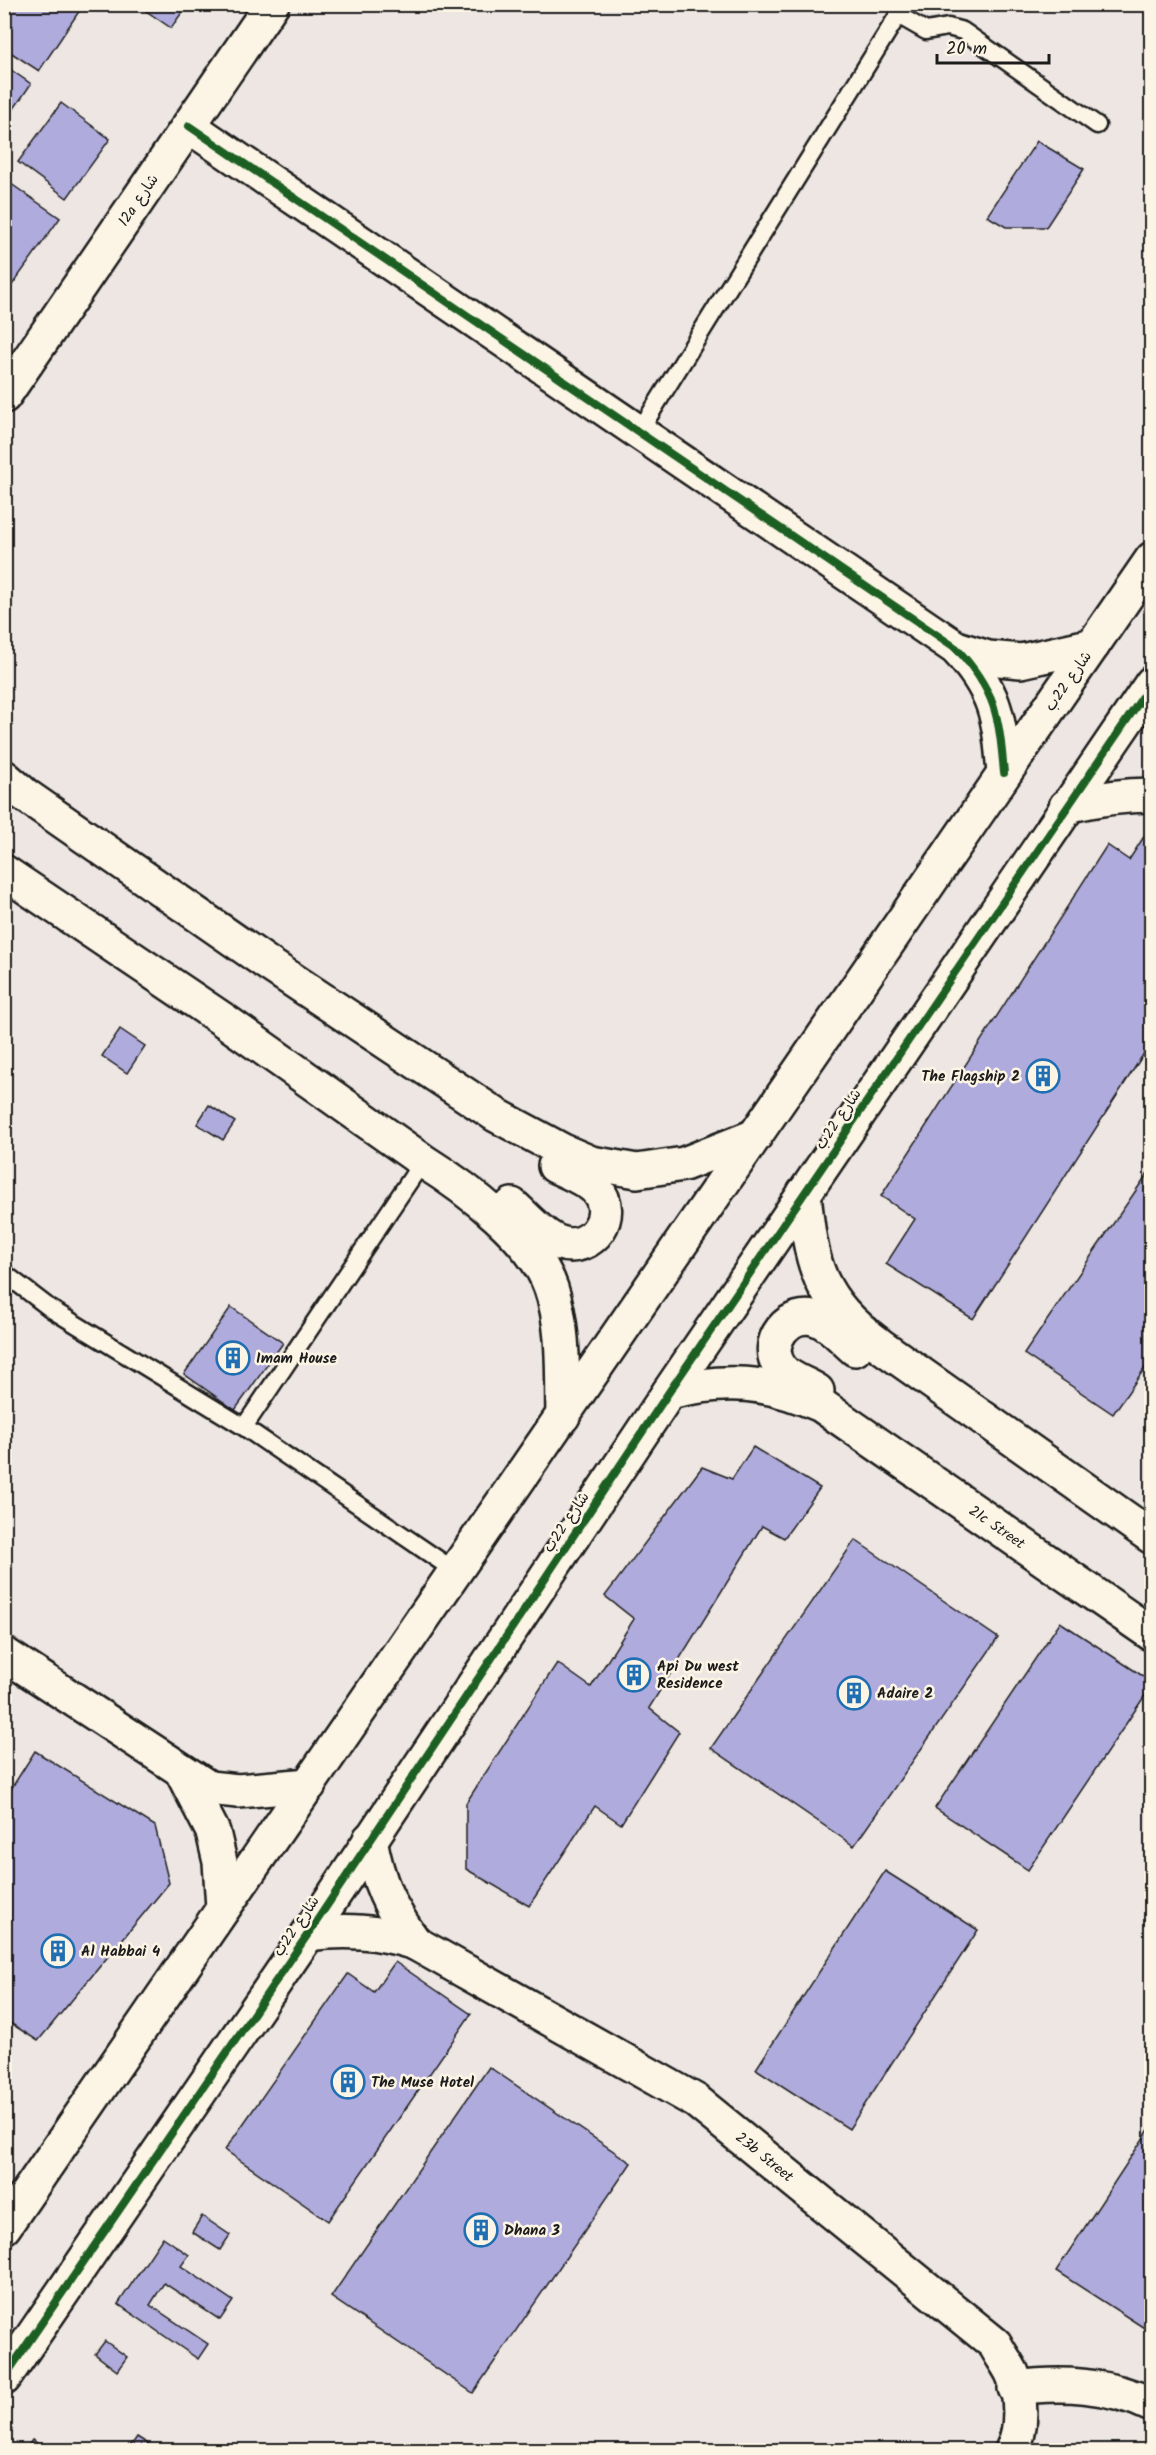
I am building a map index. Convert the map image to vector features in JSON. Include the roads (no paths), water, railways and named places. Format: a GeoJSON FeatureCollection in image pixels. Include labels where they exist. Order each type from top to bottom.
{"type":"FeatureCollection","features":[{"type":"Feature","properties":{"kind":"street","name":"12a شارع"},"geometry":{"type":"LineString","coordinates":[[4,396],[272,4]]}},
{"type":"Feature","properties":{"kind":"street"},"geometry":{"type":"LineString","coordinates":[[189,126],[956,648],[977,670],[992,697],[1000,727],[1004,773]]}},
{"type":"Feature","properties":{"kind":"street","name":"شارع 22ب"},"geometry":{"type":"LineString","coordinates":[[4,2227],[1152,560]]}},
{"type":"Feature","properties":{"kind":"street"},"geometry":{"type":"LineString","coordinates":[[956,648],[988,658],[1021,661],[1093,645]]}},
{"type":"Feature","properties":{"kind":"street","name":"شارع 22ب"},"geometry":{"type":"LineString","coordinates":[[4,2378],[308,1934],[669,1392],[1066,806],[1150,695]]}},
{"type":"Feature","properties":{"kind":"street"},"geometry":{"type":"LineString","coordinates":[[11,789],[496,1115],[562,1151],[591,1163],[637,1171],[684,1164],[755,1136]]}},
{"type":"Feature","properties":{"kind":"street"},"geometry":{"type":"LineString","coordinates":[[1066,806],[1105,798],[1152,795]]}},
{"type":"Feature","properties":{"kind":"street"},"geometry":{"type":"LineString","coordinates":[[4,872],[228,1023],[455,1182],[520,1238],[540,1264],[551,1287],[560,1338],[563,1416]]}},
{"type":"Feature","properties":{"kind":"street"},"geometry":{"type":"LineString","coordinates":[[455,1182],[481,1182],[493,1188],[559,1243],[572,1245],[584,1243],[603,1225],[605,1212],[603,1199],[595,1188],[511,1140],[502,1129],[496,1115]]}},
{"type":"Feature","properties":{"kind":"street","name":"21c Street"},"geometry":{"type":"LineString","coordinates":[[804,1193],[810,1245],[815,1266],[835,1302],[864,1333],[1152,1537]]}},
{"type":"Feature","properties":{"kind":"street","name":"21c Street"},"geometry":{"type":"LineString","coordinates":[[843,1420],[825,1397],[789,1376],[780,1368],[775,1356],[778,1333],[795,1319],[806,1317],[818,1319],[879,1366],[913,1378],[931,1380]]}},
{"type":"Feature","properties":{"kind":"street","name":"21c Street"},"geometry":{"type":"LineString","coordinates":[[669,1392],[720,1383],[755,1384],[798,1395],[821,1405],[1152,1634]]}},
{"type":"Feature","properties":{"kind":"street"},"geometry":{"type":"LineString","coordinates":[[4,1654],[209,1788],[238,1791],[309,1785]]}},
{"type":"Feature","properties":{"kind":"street"},"geometry":{"type":"LineString","coordinates":[[183,1772],[213,1832],[220,1862],[223,1908]]}},
{"type":"Feature","properties":{"kind":"street","name":"23b Street"},"geometry":{"type":"LineString","coordinates":[[370,1839],[375,1868],[384,1895],[415,1943]]}},
{"type":"Feature","properties":{"kind":"street","name":"23b Street"},"geometry":{"type":"LineString","coordinates":[[308,1934],[335,1930],[362,1930],[415,1943],[696,2101],[995,2344],[1012,2374],[1020,2408],[1016,2443],[1012,2451]]}},
{"type":"Feature","properties":{"kind":"street"},"geometry":{"type":"LineString","coordinates":[[1015,2388],[1047,2384],[1078,2385],[1110,2390],[1152,2405]]}},
{"type":"Feature","properties":{"kind":"lane"},"geometry":{"type":"LineString","coordinates":[[639,432],[901,10],[926,31],[948,27],[963,31],[1096,124]]}},
{"type":"Feature","properties":{"kind":"lane"},"geometry":{"type":"LineString","coordinates":[[244,1427],[423,1161]]}},
{"type":"Feature","properties":{"kind":"lane"},"geometry":{"type":"LineString","coordinates":[[4,1273],[51,1309],[244,1427],[455,1571]]}},
{"type":"Feature","properties":{"kind":"place","name":"The Flagship 2"},"geometry":{"type":"Point","coordinates":[1043,1076]}},
{"type":"Feature","properties":{"kind":"place","name":"Imam House"},"geometry":{"type":"Point","coordinates":[233,1358]}},
{"type":"Feature","properties":{"kind":"place","name":"Api Du west Residence"},"geometry":{"type":"Point","coordinates":[634,1675]}},
{"type":"Feature","properties":{"kind":"place","name":"Adaire 2"},"geometry":{"type":"Point","coordinates":[854,1693]}},
{"type":"Feature","properties":{"kind":"place","name":"Al Habbai 4"},"geometry":{"type":"Point","coordinates":[58,1951]}},
{"type":"Feature","properties":{"kind":"place","name":"The Muse Hotel"},"geometry":{"type":"Point","coordinates":[348,2082]}},
{"type":"Feature","properties":{"kind":"place","name":"Dhana 3"},"geometry":{"type":"Point","coordinates":[481,2230]}}]}
